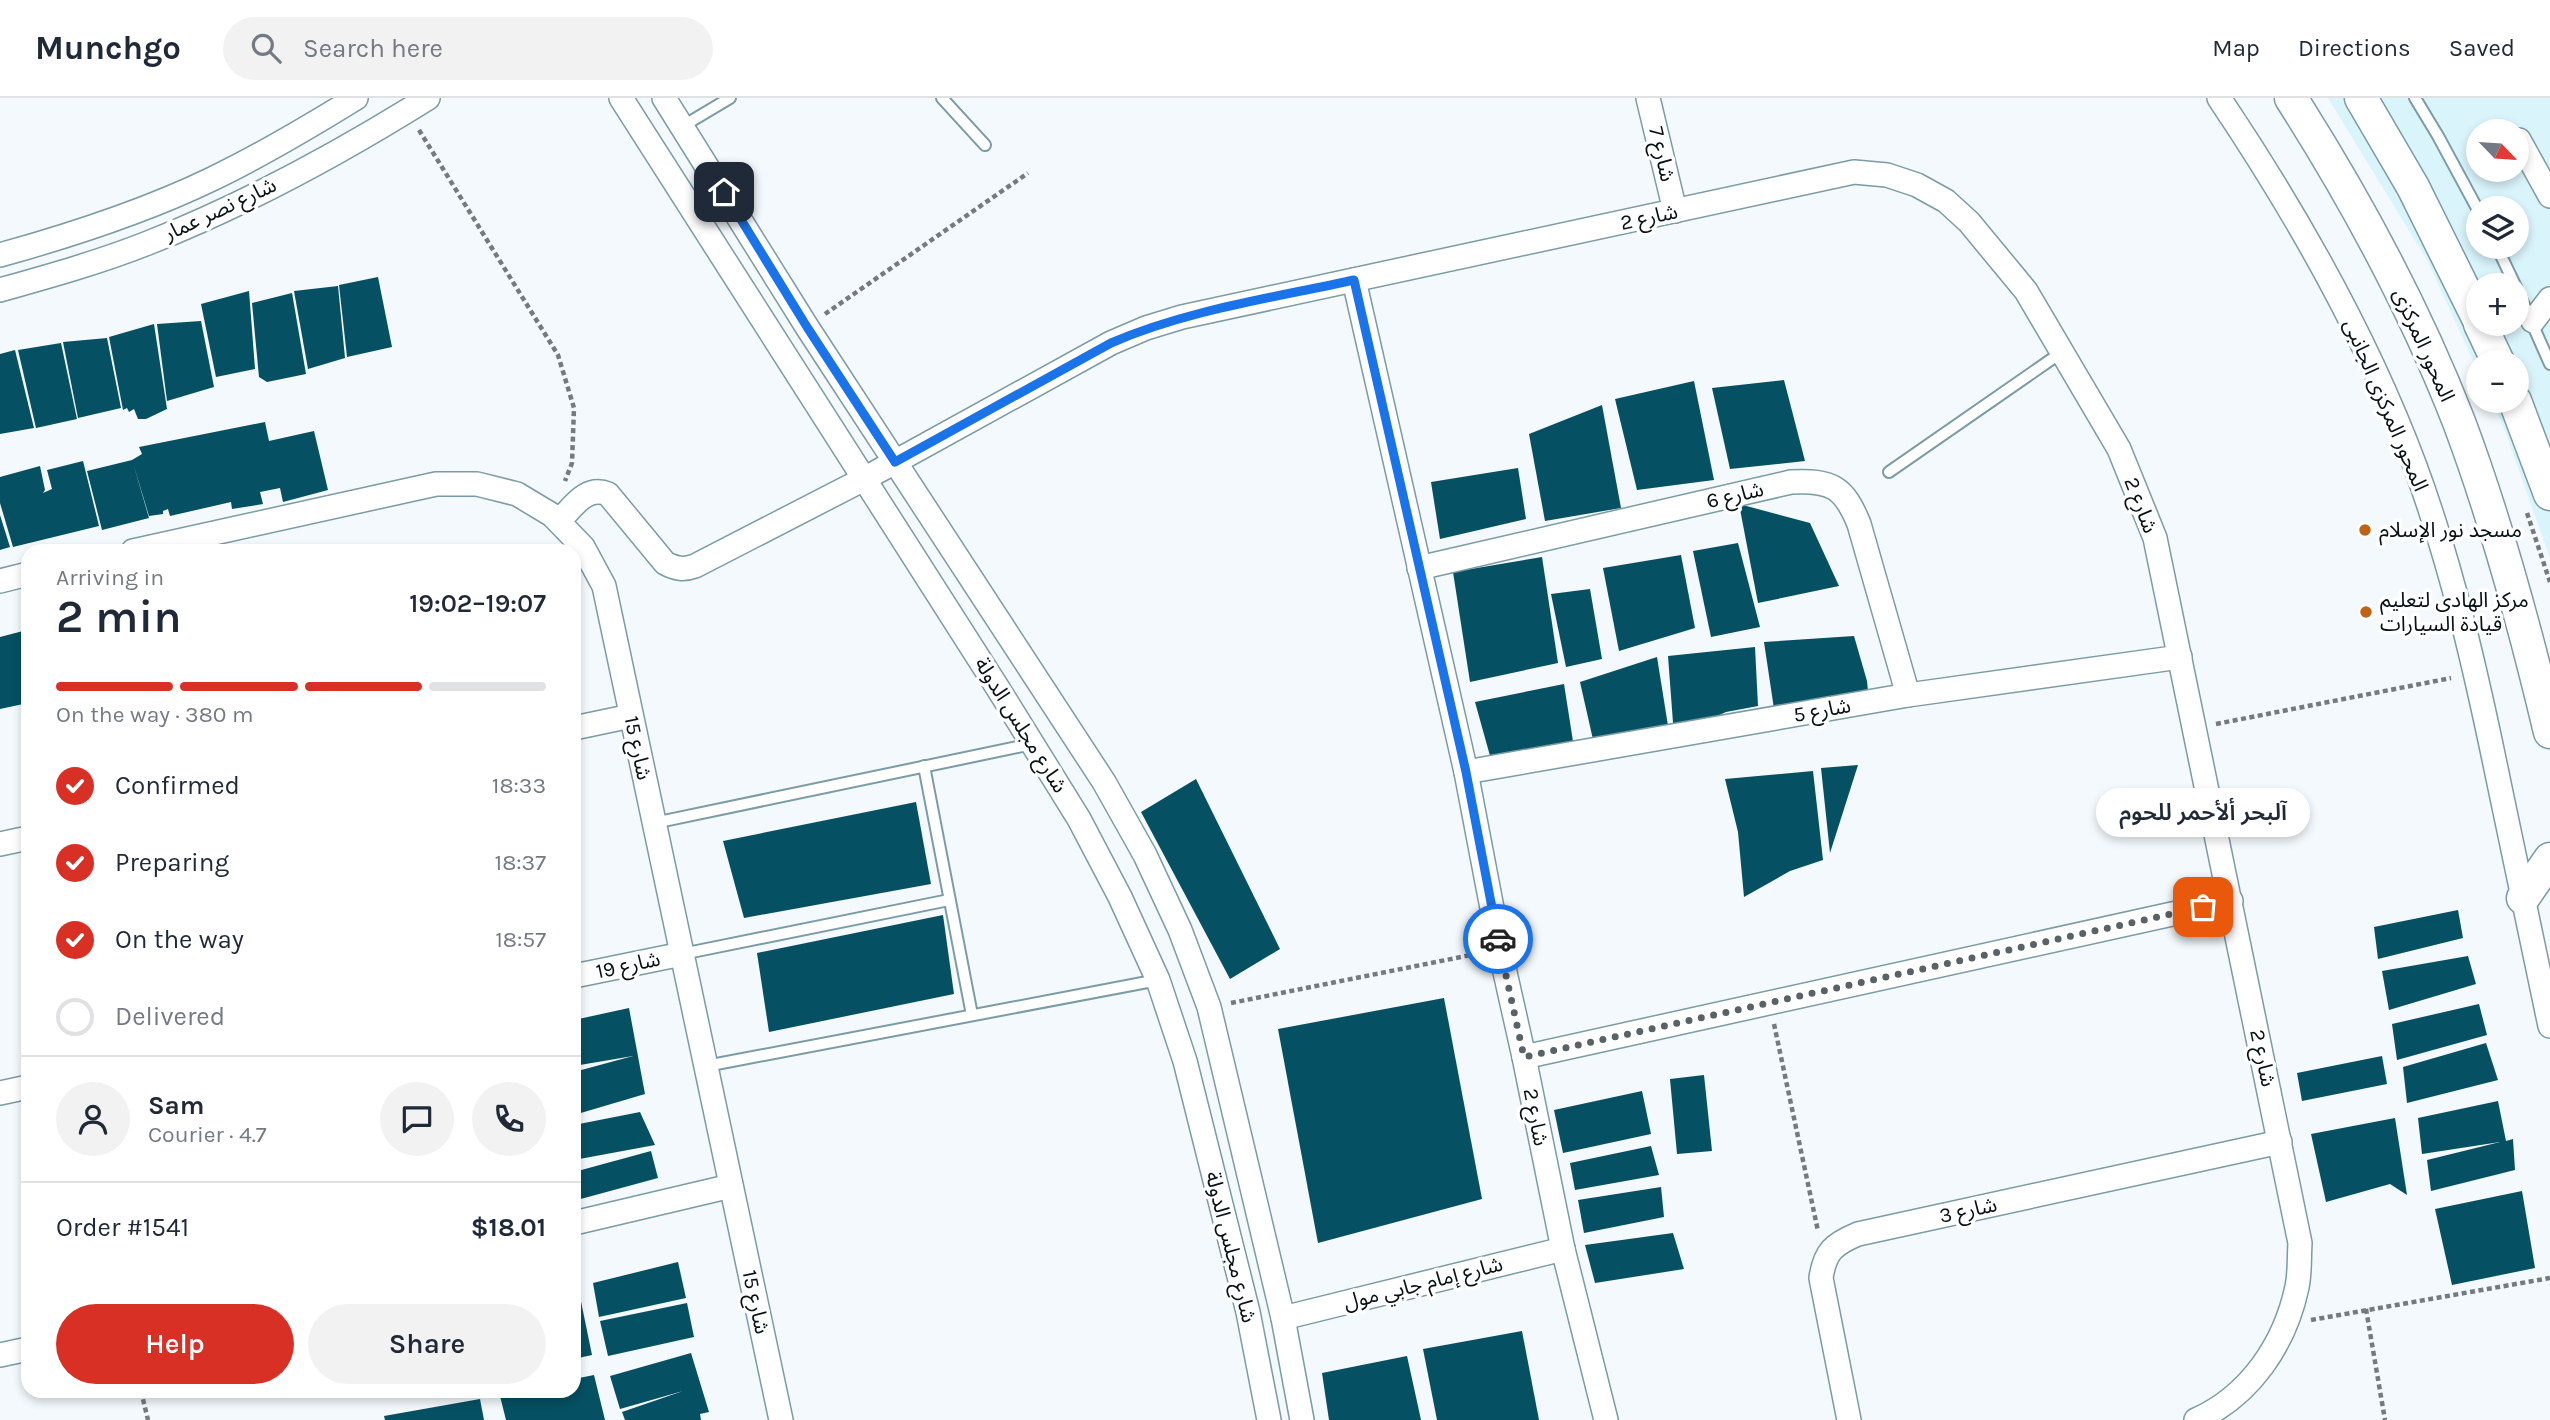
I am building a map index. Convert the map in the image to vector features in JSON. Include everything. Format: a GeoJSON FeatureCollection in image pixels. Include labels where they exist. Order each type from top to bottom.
{"type":"FeatureCollection","features":[{"type":"Feature","properties":{"kind":"main road","name":"المحور المركزى"},"geometry":{"type":"LineString","coordinates":[[2291,98],[2361,215],[2412,314],[2458,421],[2497,531],[2529,641],[2550,732]]}},
{"type":"Feature","properties":{"kind":"main road"},"geometry":{"type":"LineString","coordinates":[[2361,98],[2413,187],[2466,294]]}},
{"type":"Feature","properties":{"kind":"main road"},"geometry":{"type":"LineString","coordinates":[[2520,413],[2550,494]]}},
{"type":"Feature","properties":{"kind":"main road"},"geometry":{"type":"LineString","coordinates":[[2523,898],[2550,859]]}},
{"type":"Feature","properties":{"kind":"street","name":"شارع نصر عمار"},"geometry":{"type":"LineString","coordinates":[[0,255],[61,238],[136,212],[210,180],[281,144],[356,98]]}},
{"type":"Feature","properties":{"kind":"street","name":"شارع نصر عمار"},"geometry":{"type":"LineString","coordinates":[[0,290],[71,270],[146,244],[221,212],[428,98]]}},
{"type":"Feature","properties":{"kind":"street","name":"شارع مجلس الدولة"},"geometry":{"type":"LineString","coordinates":[[621,98],[1032,744],[1085,830],[1120,897],[1158,980],[1185,1061],[1248,1312],[1269,1420]]}},
{"type":"Feature","properties":{"kind":"street","name":"شارع مجلس الدولة"},"geometry":{"type":"LineString","coordinates":[[664,98],[807,327],[1104,782],[1145,855],[1180,930],[1209,1007],[1283,1318],[1303,1420]]}},
{"type":"Feature","properties":{"kind":"street","name":"شارع 7"},"geometry":{"type":"LineString","coordinates":[[1648,98],[1675,211]]}},
{"type":"Feature","properties":{"kind":"street","name":"المحور المركزى الجانبى"},"geometry":{"type":"LineString","coordinates":[[2219,98],[2271,175],[2325,269],[2373,366],[2419,479],[2449,569],[2476,674],[2550,1026]]}},
{"type":"Feature","properties":{"kind":"street"},"geometry":{"type":"LineString","coordinates":[[2529,158],[2550,196]]}},
{"type":"Feature","properties":{"kind":"street","name":"شارع 2"},"geometry":{"type":"LineString","coordinates":[[555,518],[590,492],[599,490],[608,494],[665,564],[685,569],[864,479],[1111,343],[1146,328],[1182,317],[1854,172],[1886,175],[1917,185],[1945,201],[1969,222],[2026,291],[2119,449],[2155,538],[2300,1243],[2298,1285],[2287,1325],[2268,1360],[2241,1391],[2196,1420]]}},
{"type":"Feature","properties":{"kind":"street","name":"شارع 2"},"geometry":{"type":"LineString","coordinates":[[1354,280],[1466,772],[1500,950],[1563,1249],[1606,1420]]}},
{"type":"Feature","properties":{"kind":"street"},"geometry":{"type":"LineString","coordinates":[[2533,321],[2550,299]]}},
{"type":"Feature","properties":{"kind":"street","name":"شارع 6"},"geometry":{"type":"LineString","coordinates":[[1419,568],[1791,482],[1812,481],[1836,488],[1850,501],[1908,695]]}},
{"type":"Feature","properties":{"kind":"street","name":"شارع 15"},"geometry":{"type":"LineString","coordinates":[[165,544],[436,484],[477,484],[516,494],[555,518],[580,544]]}},
{"type":"Feature","properties":{"kind":"street","name":"شارع 15"},"geometry":{"type":"LineString","coordinates":[[581,545],[604,586],[780,1420]]}},
{"type":"Feature","properties":{"kind":"street"},"geometry":{"type":"LineString","coordinates":[[0,580],[21,576]]}},
{"type":"Feature","properties":{"kind":"street","name":"شارع 5"},"geometry":{"type":"LineString","coordinates":[[1466,772],[1908,695],[2180,657]]}},
{"type":"Feature","properties":{"kind":"street"},"geometry":{"type":"LineString","coordinates":[[581,727],[631,716]]}},
{"type":"Feature","properties":{"kind":"street"},"geometry":{"type":"LineString","coordinates":[[0,844],[21,840]]}},
{"type":"Feature","properties":{"kind":"street"},"geometry":{"type":"LineString","coordinates":[[1524,1057],[2231,901]]}},
{"type":"Feature","properties":{"kind":"street","name":"شارع 19"},"geometry":{"type":"LineString","coordinates":[[581,975],[682,954]]}},
{"type":"Feature","properties":{"kind":"street"},"geometry":{"type":"LineString","coordinates":[[0,1093],[21,1088]]}},
{"type":"Feature","properties":{"kind":"street","name":"شارع 3"},"geometry":{"type":"LineString","coordinates":[[1824,1261],[1837,1242],[1858,1234],[2280,1142]]}},
{"type":"Feature","properties":{"kind":"street"},"geometry":{"type":"LineString","coordinates":[[581,1221],[731,1186]]}},
{"type":"Feature","properties":{"kind":"street","name":"شارع إمام جابي مول"},"geometry":{"type":"LineString","coordinates":[[1283,1318],[1563,1249]]}},
{"type":"Feature","properties":{"kind":"street"},"geometry":{"type":"LineString","coordinates":[[1824,1261],[1821,1278],[1849,1420]]}},
{"type":"Feature","properties":{"kind":"street"},"geometry":{"type":"LineString","coordinates":[[0,1355],[21,1350]]}},
{"type":"Feature","properties":{"kind":"lane"},"geometry":{"type":"LineString","coordinates":[[683,125],[730,98]]}},
{"type":"Feature","properties":{"kind":"lane"},"geometry":{"type":"LineString","coordinates":[[942,98],[985,145]]}},
{"type":"Feature","properties":{"kind":"lane"},"geometry":{"type":"LineString","coordinates":[[2415,98],[2470,196]]}},
{"type":"Feature","properties":{"kind":"lane"},"geometry":{"type":"LineString","coordinates":[[2529,313],[2550,364]]}},
{"type":"Feature","properties":{"kind":"lane"},"geometry":{"type":"LineString","coordinates":[[1889,472],[2062,352]]}},
{"type":"Feature","properties":{"kind":"lane"},"geometry":{"type":"LineString","coordinates":[[654,823],[1032,744]]}},
{"type":"Feature","properties":{"kind":"lane"},"geometry":{"type":"LineString","coordinates":[[924,766],[972,1015]]}},
{"type":"Feature","properties":{"kind":"lane"},"geometry":{"type":"LineString","coordinates":[[682,954],[949,900]]}},
{"type":"Feature","properties":{"kind":"lane"},"geometry":{"type":"LineString","coordinates":[[706,1066],[1158,980]]}},
{"type":"Feature","properties":{"kind":"path"},"geometry":{"type":"LineString","coordinates":[[407,111],[558,355],[574,408],[572,463],[555,518]]}},
{"type":"Feature","properties":{"kind":"path"},"geometry":{"type":"LineString","coordinates":[[807,327],[1028,173]]}},
{"type":"Feature","properties":{"kind":"path"},"geometry":{"type":"LineString","coordinates":[[2194,728],[2476,674]]}},
{"type":"Feature","properties":{"kind":"path"},"geometry":{"type":"LineString","coordinates":[[1209,1007],[1500,950]]}},
{"type":"Feature","properties":{"kind":"path"},"geometry":{"type":"LineString","coordinates":[[1769,1003],[1824,1261]]}},
{"type":"Feature","properties":{"kind":"path"},"geometry":{"type":"LineString","coordinates":[[2287,1325],[2550,1278]]}},
{"type":"Feature","properties":{"kind":"path"},"geometry":{"type":"LineString","coordinates":[[2366,1310],[2385,1420]]}},
{"type":"Feature","properties":{"kind":"path"},"geometry":{"type":"LineString","coordinates":[[143,1398],[148,1420]]}},
{"type":"Feature","properties":{"kind":"shaded area"},"geometry":{"type":"Polygon","coordinates":[[[2328,98],[2550,98],[2550,558],[2497,413],[2529,413],[2529,350],[2468,350],[2427,260],[2328,98]]]}},
{"type":"Feature","properties":{"kind":"building"},"geometry":{"type":"Polygon","coordinates":[[[378,277],[392,347],[347,357],[339,285],[378,277]]]}},
{"type":"Feature","properties":{"kind":"building"},"geometry":{"type":"Polygon","coordinates":[[[338,286],[345,358],[308,369],[294,291],[338,286]]]}},
{"type":"Feature","properties":{"kind":"building"},"geometry":{"type":"Polygon","coordinates":[[[249,291],[255,369],[216,377],[201,304],[249,291]]]}},
{"type":"Feature","properties":{"kind":"building"},"geometry":{"type":"Polygon","coordinates":[[[292,293],[306,374],[267,382],[259,377],[252,303],[292,293]]]}},
{"type":"Feature","properties":{"kind":"building"},"geometry":{"type":"Polygon","coordinates":[[[201,321],[214,387],[167,401],[157,324],[201,321]]]}},
{"type":"Feature","properties":{"kind":"building"},"geometry":{"type":"Polygon","coordinates":[[[154,324],[167,409],[146,419],[138,419],[134,409],[129,412],[127,408],[123,410],[109,337],[154,324]]]}},
{"type":"Feature","properties":{"kind":"building"},"geometry":{"type":"Polygon","coordinates":[[[107,338],[121,408],[78,418],[63,342],[107,338]]]}},
{"type":"Feature","properties":{"kind":"building"},"geometry":{"type":"Polygon","coordinates":[[[61,343],[77,419],[36,428],[18,350],[61,343]]]}},
{"type":"Feature","properties":{"kind":"building"},"geometry":{"type":"Polygon","coordinates":[[[15,350],[34,428],[0,434],[0,354],[15,350]]]}},
{"type":"Feature","properties":{"kind":"building"},"geometry":{"type":"Polygon","coordinates":[[[1784,380],[1805,461],[1730,469],[1712,388],[1784,380]]]}},
{"type":"Feature","properties":{"kind":"building"},"geometry":{"type":"Polygon","coordinates":[[[1694,381],[1714,480],[1637,490],[1615,399],[1694,381]]]}},
{"type":"Feature","properties":{"kind":"building"},"geometry":{"type":"Polygon","coordinates":[[[1602,405],[1621,508],[1545,521],[1529,434],[1602,405]]]}},
{"type":"Feature","properties":{"kind":"building"},"geometry":{"type":"Polygon","coordinates":[[[265,422],[269,441],[314,431],[328,490],[283,502],[280,488],[260,492],[263,504],[232,509],[231,502],[170,516],[168,509],[163,511],[163,514],[149,516],[133,463],[149,518],[102,530],[87,471],[132,460],[142,454],[139,447],[265,422]]]}},
{"type":"Feature","properties":{"kind":"building"},"geometry":{"type":"Polygon","coordinates":[[[83,461],[99,526],[13,547],[0,503],[0,477],[40,466],[45,490],[43,493],[52,489],[47,470],[83,461]]]}},
{"type":"Feature","properties":{"kind":"building"},"geometry":{"type":"Polygon","coordinates":[[[1518,468],[1526,519],[1440,539],[1431,482],[1518,468]]]}},
{"type":"Feature","properties":{"kind":"building"},"geometry":{"type":"Polygon","coordinates":[[[1739,504],[1810,523],[1839,586],[1758,603],[1739,504]]]}},
{"type":"Feature","properties":{"kind":"building"},"geometry":{"type":"Polygon","coordinates":[[[0,515],[10,547],[0,550],[0,515]]]}},
{"type":"Feature","properties":{"kind":"building"},"geometry":{"type":"Polygon","coordinates":[[[1738,543],[1760,627],[1711,637],[1693,551],[1738,543]]]}},
{"type":"Feature","properties":{"kind":"building"},"geometry":{"type":"Polygon","coordinates":[[[1681,555],[1695,628],[1619,651],[1603,568],[1681,555]]]}},
{"type":"Feature","properties":{"kind":"building"},"geometry":{"type":"Polygon","coordinates":[[[1542,557],[1558,663],[1470,682],[1453,572],[1542,557]]]}},
{"type":"Feature","properties":{"kind":"building"},"geometry":{"type":"Polygon","coordinates":[[[1590,589],[1602,659],[1566,667],[1551,594],[1590,589]]]}},
{"type":"Feature","properties":{"kind":"building"},"geometry":{"type":"Polygon","coordinates":[[[21,632],[21,704],[0,709],[0,637],[21,632]]]}},
{"type":"Feature","properties":{"kind":"building"},"geometry":{"type":"Polygon","coordinates":[[[1854,636],[1867,681],[1869,702],[1774,709],[1764,642],[1854,636]]]}},
{"type":"Feature","properties":{"kind":"building"},"geometry":{"type":"Polygon","coordinates":[[[1755,647],[1758,706],[1726,712],[1674,736],[1668,656],[1755,647]]]}},
{"type":"Feature","properties":{"kind":"building"},"geometry":{"type":"Polygon","coordinates":[[[1657,657],[1669,732],[1594,744],[1580,682],[1657,657]]]}},
{"type":"Feature","properties":{"kind":"building"},"geometry":{"type":"Polygon","coordinates":[[[1564,684],[1574,748],[1492,763],[1475,702],[1564,684]]]}},
{"type":"Feature","properties":{"kind":"building"},"geometry":{"type":"Polygon","coordinates":[[[1858,765],[1830,853],[1821,768],[1858,765]]]}},
{"type":"Feature","properties":{"kind":"building"},"geometry":{"type":"Polygon","coordinates":[[[1813,771],[1823,860],[1790,871],[1744,897],[1738,832],[1725,779],[1813,771]]]}},
{"type":"Feature","properties":{"kind":"building"},"geometry":{"type":"Polygon","coordinates":[[[1196,779],[1280,949],[1230,979],[1141,812],[1196,779]]]}},
{"type":"Feature","properties":{"kind":"building"},"geometry":{"type":"Polygon","coordinates":[[[916,802],[931,884],[744,918],[723,841],[916,802]]]}},
{"type":"Feature","properties":{"kind":"building"},"geometry":{"type":"Polygon","coordinates":[[[2458,910],[2463,938],[2378,959],[2374,927],[2458,910]]]}},
{"type":"Feature","properties":{"kind":"building"},"geometry":{"type":"Polygon","coordinates":[[[943,915],[954,994],[769,1032],[757,953],[943,915]]]}},
{"type":"Feature","properties":{"kind":"building"},"geometry":{"type":"Polygon","coordinates":[[[2468,956],[2476,984],[2389,1010],[2382,971],[2468,956]]]}},
{"type":"Feature","properties":{"kind":"building"},"geometry":{"type":"Polygon","coordinates":[[[1444,998],[1482,1199],[1318,1243],[1278,1029],[1444,998]]]}},
{"type":"Feature","properties":{"kind":"building"},"geometry":{"type":"Polygon","coordinates":[[[2479,1004],[2487,1035],[2397,1060],[2392,1024],[2479,1004]]]}},
{"type":"Feature","properties":{"kind":"building"},"geometry":{"type":"Polygon","coordinates":[[[629,1008],[645,1094],[581,1113],[581,1070],[633,1056],[581,1065],[581,1018],[629,1008]]]}},
{"type":"Feature","properties":{"kind":"building"},"geometry":{"type":"Polygon","coordinates":[[[2486,1043],[2498,1080],[2407,1103],[2403,1067],[2486,1043]]]}},
{"type":"Feature","properties":{"kind":"building"},"geometry":{"type":"Polygon","coordinates":[[[2382,1056],[2387,1084],[2302,1101],[2297,1073],[2382,1056]]]}},
{"type":"Feature","properties":{"kind":"building"},"geometry":{"type":"Polygon","coordinates":[[[1704,1075],[1712,1151],[1677,1154],[1670,1079],[1704,1075]]]}},
{"type":"Feature","properties":{"kind":"building"},"geometry":{"type":"Polygon","coordinates":[[[1642,1091],[1651,1134],[1563,1153],[1554,1110],[1642,1091]]]}},
{"type":"Feature","properties":{"kind":"building"},"geometry":{"type":"Polygon","coordinates":[[[2498,1101],[2506,1141],[2513,1139],[2515,1170],[2431,1191],[2427,1160],[2500,1142],[2422,1154],[2418,1118],[2498,1101]]]}},
{"type":"Feature","properties":{"kind":"building"},"geometry":{"type":"Polygon","coordinates":[[[640,1112],[655,1145],[581,1159],[581,1124],[640,1112]]]}},
{"type":"Feature","properties":{"kind":"building"},"geometry":{"type":"Polygon","coordinates":[[[2395,1118],[2407,1195],[2390,1184],[2326,1202],[2311,1134],[2395,1118]]]}},
{"type":"Feature","properties":{"kind":"building"},"geometry":{"type":"Polygon","coordinates":[[[1651,1146],[1659,1175],[1575,1190],[1570,1163],[1651,1146]]]}},
{"type":"Feature","properties":{"kind":"building"},"geometry":{"type":"Polygon","coordinates":[[[651,1151],[658,1178],[581,1199],[581,1170],[651,1151]]]}},
{"type":"Feature","properties":{"kind":"building"},"geometry":{"type":"Polygon","coordinates":[[[1661,1187],[1664,1217],[1584,1233],[1578,1200],[1661,1187]]]}},
{"type":"Feature","properties":{"kind":"building"},"geometry":{"type":"Polygon","coordinates":[[[2522,1191],[2535,1268],[2452,1285],[2435,1209],[2522,1191]]]}},
{"type":"Feature","properties":{"kind":"building"},"geometry":{"type":"Polygon","coordinates":[[[1673,1233],[1684,1269],[1595,1283],[1585,1245],[1673,1233]]]}},
{"type":"Feature","properties":{"kind":"building"},"geometry":{"type":"Polygon","coordinates":[[[678,1262],[686,1298],[599,1317],[593,1283],[678,1262]]]}},
{"type":"Feature","properties":{"kind":"building"},"geometry":{"type":"Polygon","coordinates":[[[581,1301],[592,1355],[581,1357],[581,1301]]]}},
{"type":"Feature","properties":{"kind":"building"},"geometry":{"type":"Polygon","coordinates":[[[687,1303],[694,1337],[608,1356],[600,1321],[687,1303]]]}},
{"type":"Feature","properties":{"kind":"building"},"geometry":{"type":"Polygon","coordinates":[[[1522,1331],[1539,1420],[1437,1420],[1423,1349],[1522,1331]]]}},
{"type":"Feature","properties":{"kind":"building"},"geometry":{"type":"Polygon","coordinates":[[[691,1353],[709,1412],[700,1414],[701,1420],[625,1420],[622,1412],[683,1391],[620,1409],[610,1376],[691,1353]]]}},
{"type":"Feature","properties":{"kind":"building"},"geometry":{"type":"Polygon","coordinates":[[[1407,1356],[1421,1420],[1329,1420],[1322,1373],[1407,1356]]]}},
{"type":"Feature","properties":{"kind":"building"},"geometry":{"type":"Polygon","coordinates":[[[594,1375],[605,1420],[506,1420],[500,1398],[581,1398],[581,1378],[594,1375]]]}},
{"type":"Feature","properties":{"kind":"building"},"geometry":{"type":"Polygon","coordinates":[[[480,1399],[484,1420],[385,1420],[384,1416],[480,1399]]]}},
{"type":"Feature","properties":{"kind":"way so far"},"geometry":{"type":"LineString","coordinates":[[1498,939],[1524,1057],[2203,907]]}},
{"type":"Feature","properties":{"kind":"place","name":"مسجد نور الإسلام"},"geometry":{"type":"Point","coordinates":[2365,530]}},
{"type":"Feature","properties":{"kind":"place","name":"مركز الهادى لتعليم قيادة السيارات"},"geometry":{"type":"Point","coordinates":[2366,612]}},
{"type":"Feature","properties":{"kind":"place","name":"آلبحر ألأحمر للحوم"},"geometry":{"type":"Point","coordinates":[2203,907]}},
{"type":"Feature","properties":{"kind":"route"},"geometry":{"type":"LineString","coordinates":[[724,192],[807,327],[895,462],[1111,343],[1146,328],[1182,317],[1354,280],[1466,772],[1498,939]]}}]}
